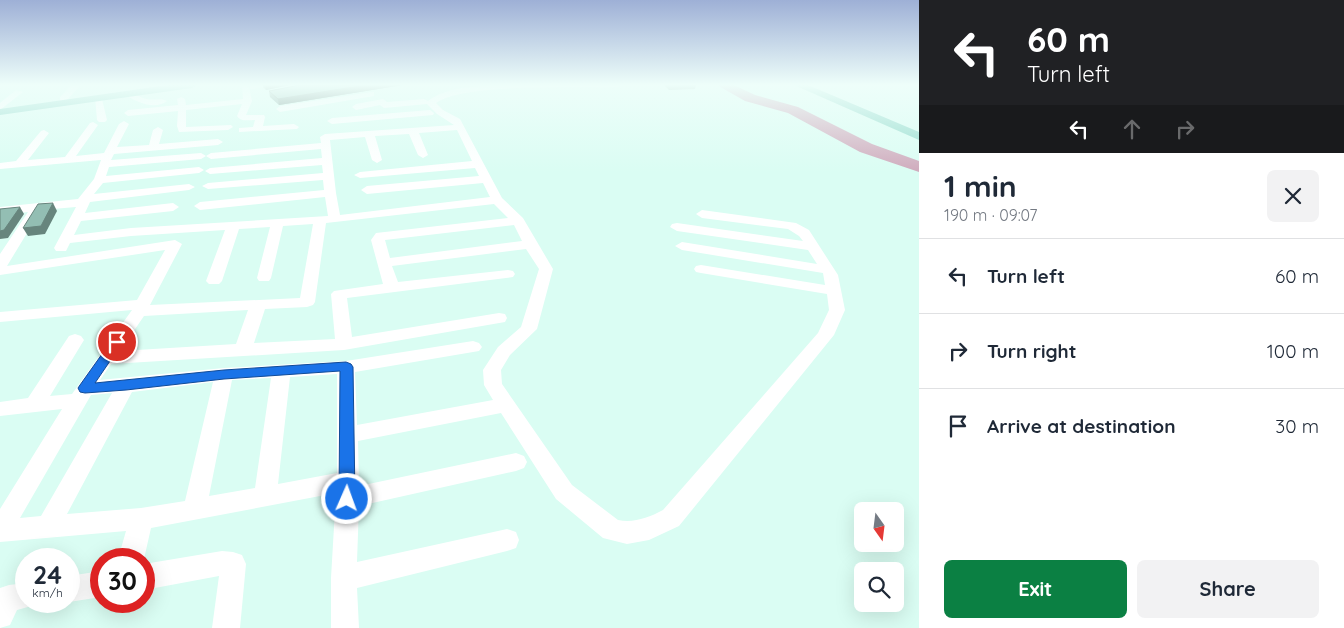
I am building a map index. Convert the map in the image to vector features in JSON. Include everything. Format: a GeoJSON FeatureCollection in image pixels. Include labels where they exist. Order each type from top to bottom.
{"type":"FeatureCollection","features":[{"type":"Feature","properties":{"kind":"main road"},"geometry":{"type":"LineString","coordinates":[[868,114],[919,136]]}},
{"type":"Feature","properties":{"kind":"main road"},"geometry":{"type":"LineString","coordinates":[[878,114],[919,132]]}},
{"type":"Feature","properties":{"kind":"street"},"geometry":{"type":"LineString","coordinates":[[68,160],[98,122],[98,114]]}},
{"type":"Feature","properties":{"kind":"street"},"geometry":{"type":"LineString","coordinates":[[56,261],[64,240],[77,218],[84,201],[99,180],[126,119],[147,114]]}},
{"type":"Feature","properties":{"kind":"street"},"geometry":{"type":"LineString","coordinates":[[181,114],[180,122],[182,130],[228,127]]}},
{"type":"Feature","properties":{"kind":"street"},"geometry":{"type":"LineString","coordinates":[[296,116],[306,114]]}},
{"type":"Feature","properties":{"kind":"street"},"geometry":{"type":"LineString","coordinates":[[332,121],[426,114]]}},
{"type":"Feature","properties":{"kind":"street"},"geometry":{"type":"LineString","coordinates":[[444,114],[457,122],[497,200],[518,221],[546,269],[529,329],[504,351],[492,370],[493,385],[564,492],[612,530],[627,532],[649,529],[671,518],[824,335],[837,310],[831,275],[804,234],[791,226],[702,214]]}},
{"type":"Feature","properties":{"kind":"street"},"geometry":{"type":"LineString","coordinates":[[180,122],[232,116],[243,118],[288,115],[292,127],[242,130]]}},
{"type":"Feature","properties":{"kind":"street"},"geometry":{"type":"LineString","coordinates":[[257,129],[261,117]]}},
{"type":"Feature","properties":{"kind":"street"},"geometry":{"type":"LineString","coordinates":[[335,219],[326,161],[325,137],[460,127]]}},
{"type":"Feature","properties":{"kind":"street"},"geometry":{"type":"LineString","coordinates":[[152,147],[158,130]]}},
{"type":"Feature","properties":{"kind":"street"},"geometry":{"type":"LineString","coordinates":[[413,131],[423,156]]}},
{"type":"Feature","properties":{"kind":"street"},"geometry":{"type":"LineString","coordinates":[[19,164],[44,133]]}},
{"type":"Feature","properties":{"kind":"street"},"geometry":{"type":"LineString","coordinates":[[369,134],[377,160]]}},
{"type":"Feature","properties":{"kind":"street"},"geometry":{"type":"LineString","coordinates":[[108,157],[152,147],[218,142]]}},
{"type":"Feature","properties":{"kind":"street"},"geometry":{"type":"LineString","coordinates":[[0,166],[108,157],[206,156],[326,146]]}},
{"type":"Feature","properties":{"kind":"street"},"geometry":{"type":"LineString","coordinates":[[99,180],[326,161]]}},
{"type":"Feature","properties":{"kind":"street"},"geometry":{"type":"LineString","coordinates":[[360,175],[480,164]]}},
{"type":"Feature","properties":{"kind":"street"},"geometry":{"type":"LineString","coordinates":[[444,168],[451,182]]}},
{"type":"Feature","properties":{"kind":"street"},"geometry":{"type":"LineString","coordinates":[[208,186],[328,176]]}},
{"type":"Feature","properties":{"kind":"street"},"geometry":{"type":"LineString","coordinates":[[367,190],[487,179]]}},
{"type":"Feature","properties":{"kind":"street"},"geometry":{"type":"LineString","coordinates":[[0,212],[189,187]]}},
{"type":"Feature","properties":{"kind":"street"},"geometry":{"type":"LineString","coordinates":[[383,188],[390,212]]}},
{"type":"Feature","properties":{"kind":"street"},"geometry":{"type":"LineString","coordinates":[[200,206],[330,193]]}},
{"type":"Feature","properties":{"kind":"street"},"geometry":{"type":"LineString","coordinates":[[64,240],[131,232],[335,219],[497,200]]}},
{"type":"Feature","properties":{"kind":"street"},"geometry":{"type":"LineString","coordinates":[[77,218],[173,207]]}},
{"type":"Feature","properties":{"kind":"street"},"geometry":{"type":"LineString","coordinates":[[0,265],[37,208]]}},
{"type":"Feature","properties":{"kind":"street"},"geometry":{"type":"LineString","coordinates":[[0,317],[141,307],[258,305],[306,302],[320,220]]}},
{"type":"Feature","properties":{"kind":"street"},"geometry":{"type":"LineString","coordinates":[[392,289],[383,263],[378,240],[381,236],[518,221]]}},
{"type":"Feature","properties":{"kind":"street"},"geometry":{"type":"LineString","coordinates":[[264,278],[277,223]]}},
{"type":"Feature","properties":{"kind":"street"},"geometry":{"type":"LineString","coordinates":[[214,281],[233,226]]}},
{"type":"Feature","properties":{"kind":"street"},"geometry":{"type":"LineString","coordinates":[[678,227],[813,247]]}},
{"type":"Feature","properties":{"kind":"street"},"geometry":{"type":"LineString","coordinates":[[0,271],[175,244],[141,307],[82,394],[2,522],[48,527],[140,519],[265,496],[348,490],[516,462]]}},
{"type":"Feature","properties":{"kind":"street"},"geometry":{"type":"LineString","coordinates":[[383,263],[530,244]]}},
{"type":"Feature","properties":{"kind":"street"},"geometry":{"type":"LineString","coordinates":[[682,246],[828,270]]}},
{"type":"Feature","properties":{"kind":"street"},"geometry":{"type":"LineString","coordinates":[[701,269],[834,291]]}},
{"type":"Feature","properties":{"kind":"street"},"geometry":{"type":"LineString","coordinates":[[344,344],[339,294],[508,274]]}},
{"type":"Feature","properties":{"kind":"street"},"geometry":{"type":"LineString","coordinates":[[243,350],[258,305]]}},
{"type":"Feature","properties":{"kind":"street"},"geometry":{"type":"LineString","coordinates":[[106,358],[344,344],[499,318]]}},
{"type":"Feature","properties":{"kind":"street"},"geometry":{"type":"LineString","coordinates":[[34,405],[75,340]]}},
{"type":"Feature","properties":{"kind":"street"},"geometry":{"type":"LineString","coordinates":[[0,409],[34,405],[126,386],[224,374],[346,367],[473,347]]}},
{"type":"Feature","properties":{"kind":"street"},"geometry":{"type":"LineString","coordinates":[[345,628],[344,578],[348,490],[346,367]]}},
{"type":"Feature","properties":{"kind":"street"},"geometry":{"type":"LineString","coordinates":[[265,496],[281,371]]}},
{"type":"Feature","properties":{"kind":"street"},"geometry":{"type":"LineString","coordinates":[[194,510],[224,374]]}},
{"type":"Feature","properties":{"kind":"street"},"geometry":{"type":"LineString","coordinates":[[48,527],[126,386]]}},
{"type":"Feature","properties":{"kind":"street"},"geometry":{"type":"LineString","coordinates":[[348,435],[495,407]]}},
{"type":"Feature","properties":{"kind":"street"},"geometry":{"type":"LineString","coordinates":[[133,548],[140,519]]}},
{"type":"Feature","properties":{"kind":"street"},"geometry":{"type":"LineString","coordinates":[[344,578],[507,540]]}},
{"type":"Feature","properties":{"kind":"street"},"geometry":{"type":"LineString","coordinates":[[155,575],[222,563],[233,564],[226,628]]}},
{"type":"Feature","properties":{"kind":"street"},"geometry":{"type":"LineString","coordinates":[[0,616],[9,598],[15,597]]}},
{"type":"Feature","properties":{"kind":"building"},"geometry":{"type":"Polygon","coordinates":[[[53,203],[41,226],[23,228],[38,204],[53,203]]]}},
{"type":"Feature","properties":{"kind":"building"},"geometry":{"type":"Polygon","coordinates":[[[20,207],[4,230],[0,231],[0,209],[20,207]]]}},
{"type":"Feature","properties":{"kind":"waterway"},"geometry":{"type":"LineString","coordinates":[[801,114],[866,148],[919,167]]}},
{"type":"Feature","properties":{"kind":"route"},"geometry":{"type":"LineString","coordinates":[[117,342],[85,388],[126,386],[224,374],[346,367],[347,499]]}}]}
